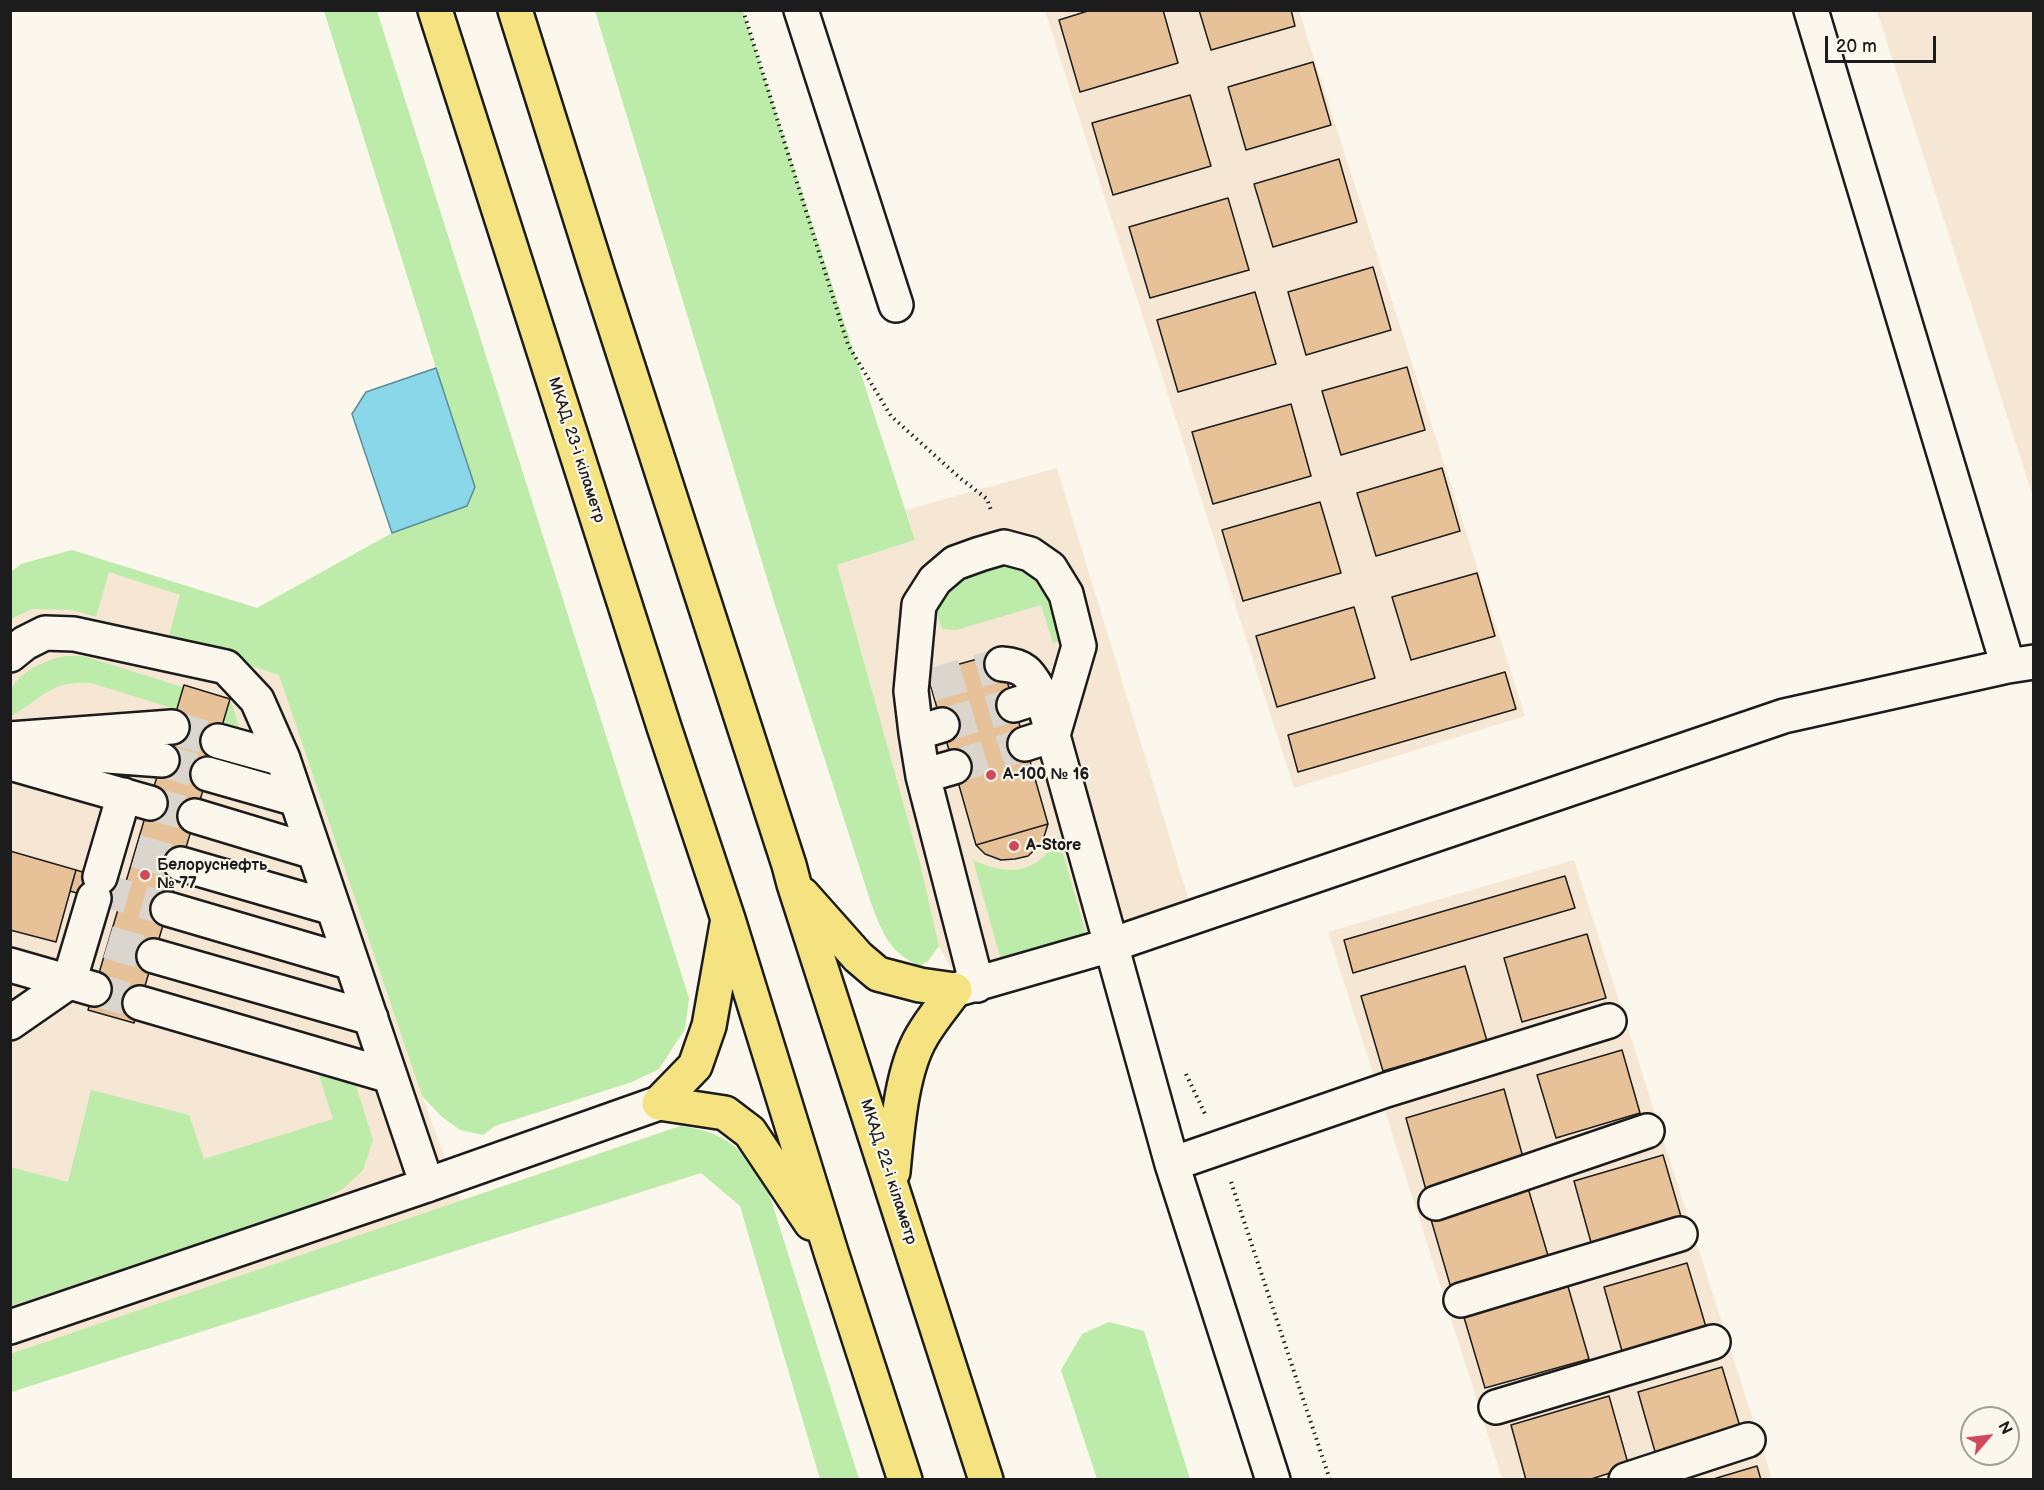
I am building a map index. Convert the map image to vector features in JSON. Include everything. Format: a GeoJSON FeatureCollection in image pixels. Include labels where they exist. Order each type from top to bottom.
{"type":"FeatureCollection","features":[{"type":"Feature","properties":{"kind":"highway","name":"МКАД, 23-і кіламетр"},"geometry":{"type":"LineString","coordinates":[[435,10],[664,727],[723,904]]}},
{"type":"Feature","properties":{"kind":"highway"},"geometry":{"type":"LineString","coordinates":[[515,10],[791,875],[858,957],[878,974],[921,985],[966,988]]}},
{"type":"Feature","properties":{"kind":"highway","name":"МКАД, 22-і кіламетр"},"geometry":{"type":"LineString","coordinates":[[791,875],[986,1479]]}},
{"type":"Feature","properties":{"kind":"highway"},"geometry":{"type":"LineString","coordinates":[[658,1103],[695,1066],[709,1026],[723,904]]}},
{"type":"Feature","properties":{"kind":"highway"},"geometry":{"type":"LineString","coordinates":[[723,904],[831,1252],[905,1479]]}},
{"type":"Feature","properties":{"kind":"highway"},"geometry":{"type":"LineString","coordinates":[[892,1183],[899,1115],[909,1068],[921,1037],[966,988]]}},
{"type":"Feature","properties":{"kind":"highway"},"geometry":{"type":"LineString","coordinates":[[658,1103],[724,1113],[750,1132],[831,1252]]}},
{"type":"Feature","properties":{"kind":"street"},"geometry":{"type":"LineString","coordinates":[[801,10],[896,305]]}},
{"type":"Feature","properties":{"kind":"street"},"geometry":{"type":"LineString","coordinates":[[1039,740],[1078,646],[1066,594],[1050,568],[1030,554],[1004,547],[955,563],[935,580],[919,605],[921,688],[929,729],[923,776],[966,988],[1111,945],[1784,716],[2021,664],[1811,10]]}},
{"type":"Feature","properties":{"kind":"street"},"geometry":{"type":"LineString","coordinates":[[10,655],[25,643],[45,633],[74,634],[226,667],[257,700],[283,759],[427,1185]]}},
{"type":"Feature","properties":{"kind":"street"},"geometry":{"type":"LineString","coordinates":[[1002,664],[1014,665],[1029,672],[1028,701],[1039,740],[1111,945],[1172,1164],[1273,1479]]}},
{"type":"Feature","properties":{"kind":"street"},"geometry":{"type":"LineString","coordinates":[[10,739],[172,727]]}},
{"type":"Feature","properties":{"kind":"street"},"geometry":{"type":"LineString","coordinates":[[218,741],[283,759]]}},
{"type":"Feature","properties":{"kind":"street"},"geometry":{"type":"LineString","coordinates":[[10,749],[162,760]]}},
{"type":"Feature","properties":{"kind":"street"},"geometry":{"type":"LineString","coordinates":[[10,763],[137,799],[123,847],[97,888],[95,938],[81,986],[10,1023]]}},
{"type":"Feature","properties":{"kind":"street"},"geometry":{"type":"LineString","coordinates":[[923,776],[954,766]]}},
{"type":"Feature","properties":{"kind":"street"},"geometry":{"type":"LineString","coordinates":[[208,774],[296,799]]}},
{"type":"Feature","properties":{"kind":"street"},"geometry":{"type":"LineString","coordinates":[[195,816],[314,852]]}},
{"type":"Feature","properties":{"kind":"street"},"geometry":{"type":"LineString","coordinates":[[182,864],[333,908]]}},
{"type":"Feature","properties":{"kind":"street"},"geometry":{"type":"LineString","coordinates":[[168,909],[352,963]]}},
{"type":"Feature","properties":{"kind":"street"},"geometry":{"type":"LineString","coordinates":[[154,956],[371,1018]]}},
{"type":"Feature","properties":{"kind":"street"},"geometry":{"type":"LineString","coordinates":[[10,965],[81,986]]}},
{"type":"Feature","properties":{"kind":"street"},"geometry":{"type":"LineString","coordinates":[[140,1003],[390,1076]]}},
{"type":"Feature","properties":{"kind":"street"},"geometry":{"type":"LineString","coordinates":[[1172,1164],[1386,1090],[1609,1022]]}},
{"type":"Feature","properties":{"kind":"street"},"geometry":{"type":"LineString","coordinates":[[10,1326],[427,1185],[658,1103]]}},
{"type":"Feature","properties":{"kind":"street"},"geometry":{"type":"LineString","coordinates":[[1436,1203],[1647,1131]]}},
{"type":"Feature","properties":{"kind":"street"},"geometry":{"type":"LineString","coordinates":[[1461,1300],[1680,1233]]}},
{"type":"Feature","properties":{"kind":"street"},"geometry":{"type":"LineString","coordinates":[[1496,1407],[1713,1342]]}},
{"type":"Feature","properties":{"kind":"street"},"geometry":{"type":"LineString","coordinates":[[1626,1479],[1748,1440]]}},
{"type":"Feature","properties":{"kind":"path"},"geometry":{"type":"LineString","coordinates":[[1186,1073],[1220,1149],[1330,1479]]}},
{"type":"Feature","properties":{"kind":"shaded area"},"geometry":{"type":"Polygon","coordinates":[[[1045,11],[1299,11],[1525,716],[1294,788],[1045,11]]]}},
{"type":"Feature","properties":{"kind":"shaded area"},"geometry":{"type":"Polygon","coordinates":[[[1877,11],[2033,11],[2033,497],[1900,83],[1877,11]]]}},
{"type":"Feature","properties":{"kind":"shaded area"},"geometry":{"type":"Polygon","coordinates":[[[1057,468],[1190,904],[1125,921],[955,976],[939,946],[920,863],[837,565],[915,540],[906,510],[1057,468]]]}},
{"type":"Feature","properties":{"kind":"shaded area"},"geometry":{"type":"Polygon","coordinates":[[[72,550],[257,608],[422,1096],[477,1244],[11,1392],[11,572],[21,564],[72,550]]]}},
{"type":"Feature","properties":{"kind":"shaded area"},"geometry":{"type":"Polygon","coordinates":[[[1574,860],[1772,1479],[1502,1479],[1328,932],[1574,860]]]}},
{"type":"Feature","properties":{"kind":"green space"},"geometry":{"type":"Polygon","coordinates":[[[324,11],[377,11],[689,998],[685,1029],[659,1069],[632,1082],[495,1126],[483,1135],[460,1130],[441,1116],[422,1096],[279,675],[168,639],[180,595],[109,572],[96,617],[72,610],[32,609],[11,619],[11,572],[21,564],[72,550],[257,608],[392,533],[467,506],[475,487],[324,11]]]}},
{"type":"Feature","properties":{"kind":"green space"},"geometry":{"type":"Polygon","coordinates":[[[595,11],[743,11],[915,540],[837,565],[920,863],[939,946],[928,961],[920,966],[909,961],[894,948],[883,932],[871,903],[776,608],[595,11]]]}},
{"type":"Feature","properties":{"kind":"green space"},"geometry":{"type":"Polygon","coordinates":[[[1008,560],[1027,566],[1049,592],[1063,640],[1053,643],[1041,605],[956,630],[943,629],[938,607],[947,588],[964,574],[1008,560]]]}},
{"type":"Feature","properties":{"kind":"green space"},"geometry":{"type":"Polygon","coordinates":[[[66,656],[83,656],[231,702],[240,729],[91,683],[65,684],[56,687],[11,716],[10,694],[19,678],[42,663],[66,656]]]}},
{"type":"Feature","properties":{"kind":"green space"},"geometry":{"type":"Polygon","coordinates":[[[1058,836],[1086,934],[1001,960],[973,860],[999,869],[1022,869],[1042,858],[1058,836]]]}},
{"type":"Feature","properties":{"kind":"green space"},"geometry":{"type":"Polygon","coordinates":[[[329,1072],[346,1077],[356,1086],[373,1140],[363,1170],[344,1188],[318,1203],[11,1306],[10,1167],[68,1182],[91,1090],[189,1115],[204,1159],[333,1119],[319,1075],[329,1072]]]}},
{"type":"Feature","properties":{"kind":"green space"},"geometry":{"type":"Polygon","coordinates":[[[680,1126],[710,1133],[732,1144],[750,1162],[767,1187],[859,1479],[820,1479],[740,1206],[701,1173],[11,1392],[10,1354],[680,1126]]]}},
{"type":"Feature","properties":{"kind":"green space"},"geometry":{"type":"Polygon","coordinates":[[[1109,1322],[1144,1331],[1190,1479],[1097,1479],[1061,1370],[1082,1334],[1109,1322]]]}},
{"type":"Feature","properties":{"kind":"water"},"geometry":{"type":"Polygon","coordinates":[[[436,368],[475,487],[467,506],[392,533],[352,414],[366,392],[436,368]]]}},
{"type":"Feature","properties":{"kind":"building"},"geometry":{"type":"Polygon","coordinates":[[[1091,10],[1163,10],[1178,63],[1080,92],[1059,20],[1091,10]]]}},
{"type":"Feature","properties":{"kind":"building"},"geometry":{"type":"Polygon","coordinates":[[[1199,10],[1291,10],[1295,26],[1211,50],[1199,10]]]}},
{"type":"Feature","properties":{"kind":"building"},"geometry":{"type":"Polygon","coordinates":[[[1313,62],[1331,125],[1246,150],[1228,87],[1313,62]]]}},
{"type":"Feature","properties":{"kind":"building"},"geometry":{"type":"Polygon","coordinates":[[[1190,95],[1211,166],[1113,195],[1092,123],[1190,95]]]}},
{"type":"Feature","properties":{"kind":"building"},"geometry":{"type":"Polygon","coordinates":[[[1339,159],[1357,222],[1273,247],[1254,184],[1339,159]]]}},
{"type":"Feature","properties":{"kind":"building"},"geometry":{"type":"Polygon","coordinates":[[[1228,198],[1249,270],[1150,298],[1129,227],[1228,198]]]}},
{"type":"Feature","properties":{"kind":"building"},"geometry":{"type":"Polygon","coordinates":[[[1373,267],[1391,330],[1306,355],[1288,292],[1373,267]]]}},
{"type":"Feature","properties":{"kind":"building"},"geometry":{"type":"Polygon","coordinates":[[[1255,292],[1276,364],[1178,392],[1157,320],[1255,292]]]}},
{"type":"Feature","properties":{"kind":"building"},"geometry":{"type":"Polygon","coordinates":[[[1407,367],[1425,430],[1341,455],[1322,391],[1407,367]]]}},
{"type":"Feature","properties":{"kind":"building"},"geometry":{"type":"Polygon","coordinates":[[[1291,404],[1311,476],[1213,504],[1192,432],[1291,404]]]}},
{"type":"Feature","properties":{"kind":"building"},"geometry":{"type":"Polygon","coordinates":[[[1442,468],[1460,531],[1376,556],[1357,493],[1442,468]]]}},
{"type":"Feature","properties":{"kind":"building"},"geometry":{"type":"Polygon","coordinates":[[[1320,502],[1341,573],[1243,601],[1222,530],[1320,502]]]}},
{"type":"Feature","properties":{"kind":"building"},"geometry":{"type":"Polygon","coordinates":[[[1477,573],[1495,636],[1411,660],[1392,597],[1477,573]]]}},
{"type":"Feature","properties":{"kind":"building"},"geometry":{"type":"Polygon","coordinates":[[[1354,607],[1375,678],[1277,707],[1256,636],[1354,607]]]}},
{"type":"Feature","properties":{"kind":"building"},"geometry":{"type":"Polygon","coordinates":[[[999,653],[1048,824],[976,845],[927,673],[999,653]]]}},
{"type":"Feature","properties":{"kind":"building"},"geometry":{"type":"Polygon","coordinates":[[[1505,672],[1516,709],[1298,772],[1288,735],[1505,672]]]}},
{"type":"Feature","properties":{"kind":"building"},"geometry":{"type":"Polygon","coordinates":[[[184,685],[230,699],[134,1023],[88,1010],[119,906],[70,891],[76,870],[125,885],[184,685]]]}},
{"type":"Feature","properties":{"kind":"building"},"geometry":{"type":"Polygon","coordinates":[[[1048,824],[1042,843],[1028,856],[1001,860],[985,854],[976,845],[1048,824]]]}},
{"type":"Feature","properties":{"kind":"building"},"geometry":{"type":"Polygon","coordinates":[[[10,851],[76,870],[56,942],[10,930],[10,851]]]}},
{"type":"Feature","properties":{"kind":"building"},"geometry":{"type":"Polygon","coordinates":[[[1565,876],[1575,908],[1353,973],[1344,940],[1565,876]]]}},
{"type":"Feature","properties":{"kind":"building"},"geometry":{"type":"Polygon","coordinates":[[[1587,934],[1606,998],[1522,1022],[1504,958],[1587,934]]]}},
{"type":"Feature","properties":{"kind":"building"},"geometry":{"type":"Polygon","coordinates":[[[1465,966],[1487,1041],[1383,1071],[1361,996],[1465,966]]]}},
{"type":"Feature","properties":{"kind":"building"},"geometry":{"type":"Polygon","coordinates":[[[1622,1050],[1640,1113],[1556,1138],[1537,1075],[1622,1050]]]}},
{"type":"Feature","properties":{"kind":"building"},"geometry":{"type":"Polygon","coordinates":[[[1504,1089],[1524,1161],[1426,1190],[1406,1118],[1504,1089]]]}},
{"type":"Feature","properties":{"kind":"building"},"geometry":{"type":"Polygon","coordinates":[[[1663,1155],[1682,1220],[1592,1246],[1574,1181],[1663,1155]]]}},
{"type":"Feature","properties":{"kind":"building"},"geometry":{"type":"Polygon","coordinates":[[[1528,1188],[1549,1259],[1451,1288],[1430,1216],[1528,1188]]]}},
{"type":"Feature","properties":{"kind":"building"},"geometry":{"type":"Polygon","coordinates":[[[1687,1263],[1706,1327],[1622,1351],[1604,1287],[1687,1263]]]}},
{"type":"Feature","properties":{"kind":"building"},"geometry":{"type":"Polygon","coordinates":[[[1567,1283],[1589,1359],[1485,1388],[1463,1314],[1567,1283]]]}},
{"type":"Feature","properties":{"kind":"building"},"geometry":{"type":"Polygon","coordinates":[[[1722,1367],[1741,1430],[1656,1455],[1638,1392],[1722,1367]]]}},
{"type":"Feature","properties":{"kind":"building"},"geometry":{"type":"Polygon","coordinates":[[[1609,1396],[1629,1467],[1588,1480],[1526,1480],[1511,1425],[1609,1396]]]}},
{"type":"Feature","properties":{"kind":"building"},"geometry":{"type":"Polygon","coordinates":[[[1757,1466],[1761,1480],[1710,1480],[1757,1466]]]}},
{"type":"Feature","properties":{"kind":"tunnel"},"geometry":{"type":"LineString","coordinates":[[931,685],[1002,664]]}},
{"type":"Feature","properties":{"kind":"tunnel"},"geometry":{"type":"LineString","coordinates":[[942,725],[1014,705]]}},
{"type":"Feature","properties":{"kind":"tunnel"},"geometry":{"type":"LineString","coordinates":[[172,727],[218,741]]}},
{"type":"Feature","properties":{"kind":"tunnel"},"geometry":{"type":"LineString","coordinates":[[954,767],[1025,744]]}},
{"type":"Feature","properties":{"kind":"tunnel"},"geometry":{"type":"LineString","coordinates":[[162,760],[208,774]]}},
{"type":"Feature","properties":{"kind":"tunnel"},"geometry":{"type":"LineString","coordinates":[[150,803],[195,816]]}},
{"type":"Feature","properties":{"kind":"tunnel"},"geometry":{"type":"LineString","coordinates":[[136,851],[181,864]]}},
{"type":"Feature","properties":{"kind":"tunnel"},"geometry":{"type":"LineString","coordinates":[[96,888],[168,909]]}},
{"type":"Feature","properties":{"kind":"tunnel"},"geometry":{"type":"LineString","coordinates":[[108,942],[154,956]]}},
{"type":"Feature","properties":{"kind":"tunnel"},"geometry":{"type":"LineString","coordinates":[[94,989],[140,1003]]}},
{"type":"Feature","properties":{"kind":"place","name":"А-100 № 16"},"geometry":{"type":"Point","coordinates":[991,775]}},
{"type":"Feature","properties":{"kind":"place","name":"A-Store"},"geometry":{"type":"Point","coordinates":[1014,846]}},
{"type":"Feature","properties":{"kind":"place","name":"Белоруснефть № 77"},"geometry":{"type":"Point","coordinates":[145,875]}}]}
